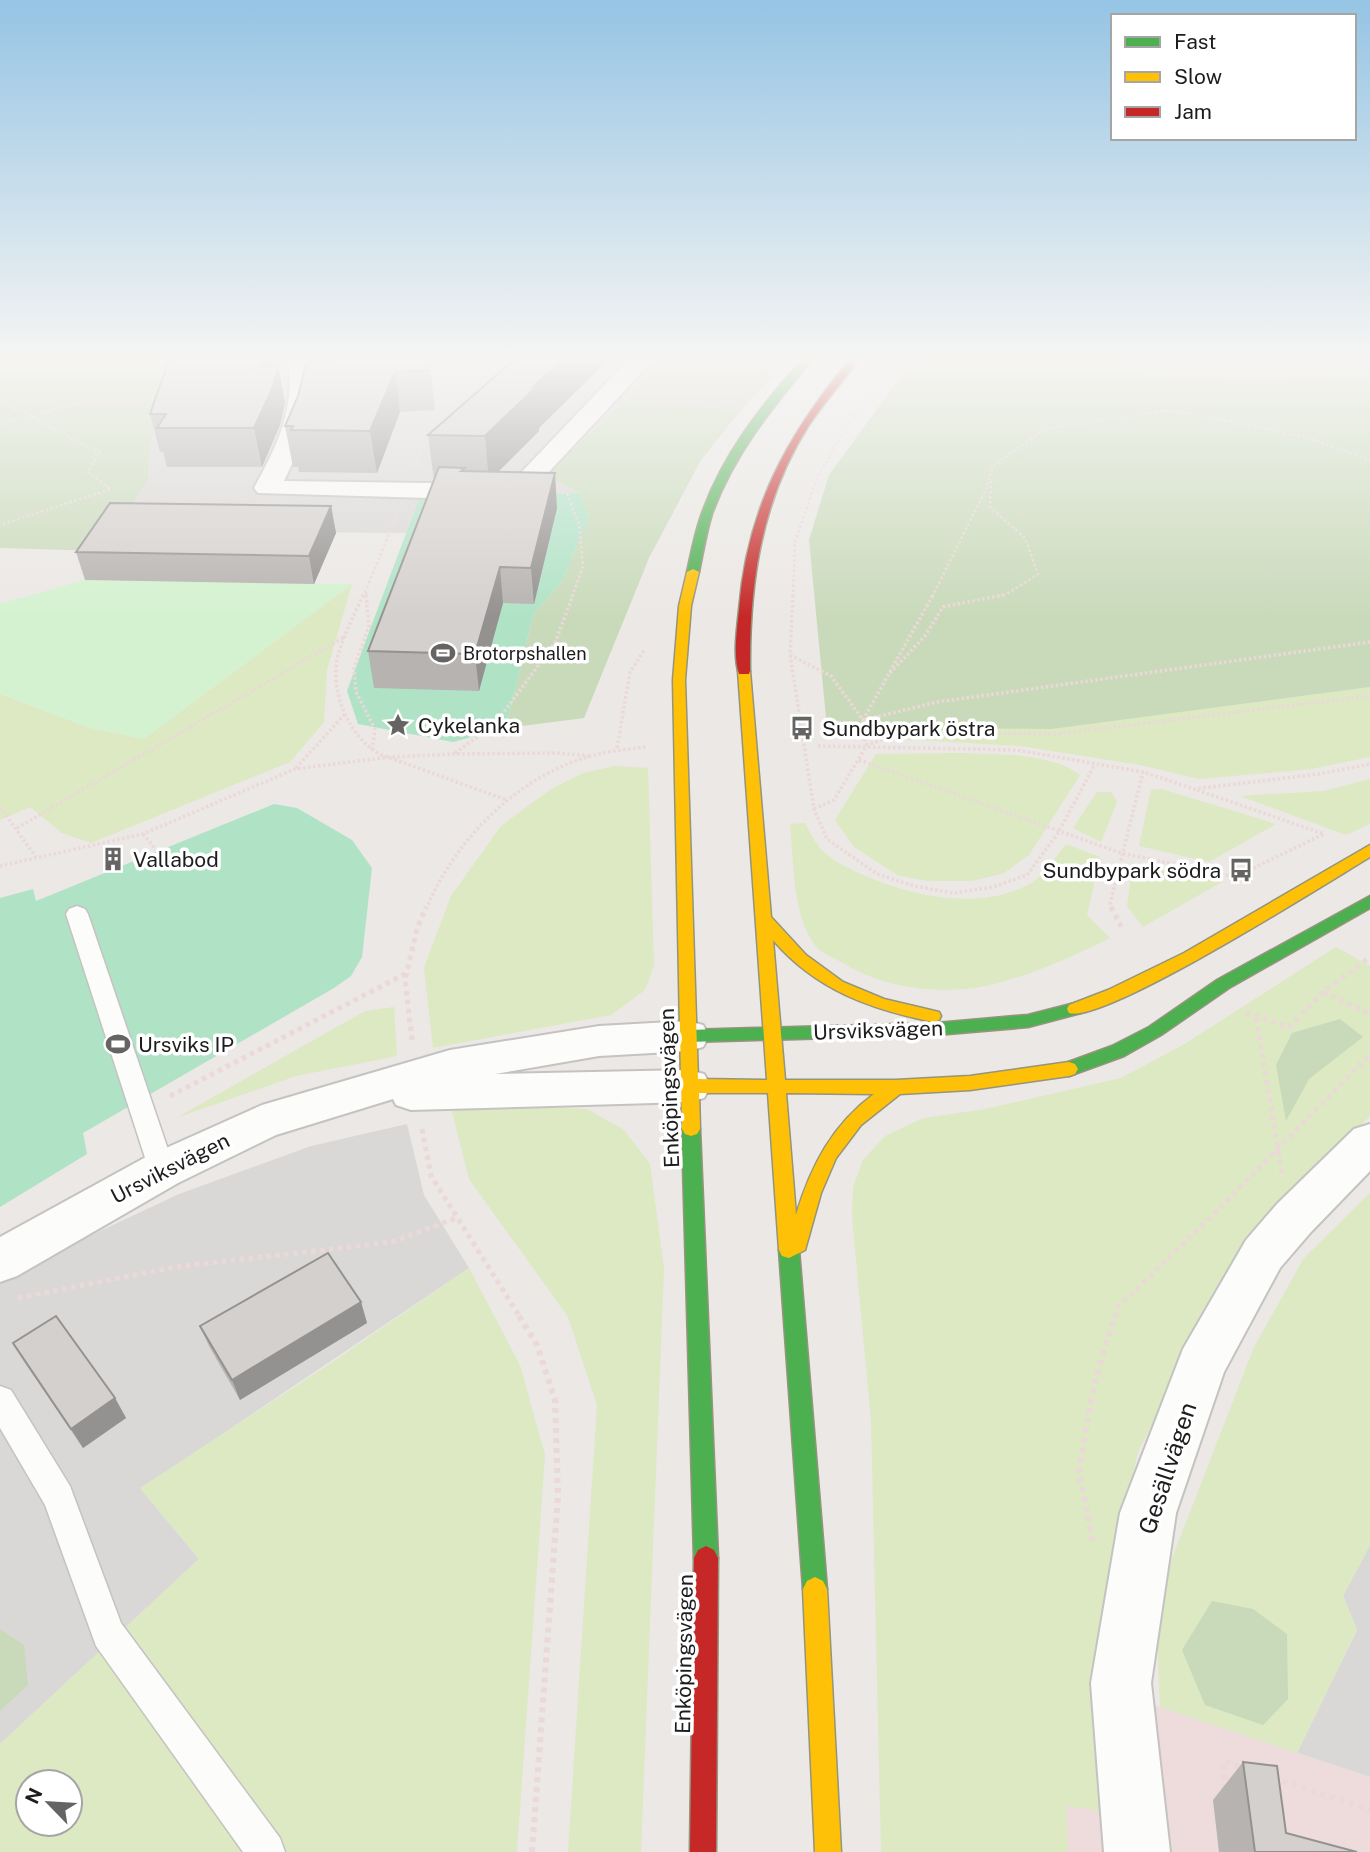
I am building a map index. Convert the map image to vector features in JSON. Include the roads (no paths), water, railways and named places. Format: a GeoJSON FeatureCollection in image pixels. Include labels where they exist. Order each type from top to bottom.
{"type":"FeatureCollection","features":[{"type":"Feature","properties":{"kind":"main road","name":"Enköpingsvägen"},"geometry":{"type":"LineString","coordinates":[[703,1852],[706,1553],[689,1086],[679,680],[685,606],[708,511],[728,466],[742,443]]}},
{"type":"Feature","properties":{"kind":"main road"},"geometry":{"type":"LineString","coordinates":[[792,443],[778,466],[761,508],[750,555],[743,610],[744,660],[813,1556],[828,1852]]}},
{"type":"Feature","properties":{"kind":"main road","name":"Ursviksvägen"},"geometry":{"type":"LineString","coordinates":[[688,1036],[986,1026],[1028,1021],[1115,995],[1189,957],[1370,850]]}},
{"type":"Feature","properties":{"kind":"main road","name":"Ursviksvägen"},"geometry":{"type":"LineString","coordinates":[[689,1086],[897,1087],[970,1083],[1069,1069],[1154,1031],[1223,984],[1370,901]]}},
{"type":"Feature","properties":{"kind":"main road"},"geometry":{"type":"LineString","coordinates":[[764,919],[791,952],[822,979],[855,994],[911,1012],[986,1026]]}},
{"type":"Feature","properties":{"kind":"main road"},"geometry":{"type":"LineString","coordinates":[[792,1270],[807,1206],[820,1171],[855,1118],[897,1087]]}},
{"type":"Feature","properties":{"kind":"street"},"geometry":{"type":"LineString","coordinates":[[290,443],[267,488],[496,492],[513,489],[525,483],[562,443]]}},
{"type":"Feature","properties":{"kind":"street","name":"Ursviksvägen"},"geometry":{"type":"LineString","coordinates":[[6,1280],[162,1170],[262,1122],[450,1066],[599,1041],[688,1036]]}},
{"type":"Feature","properties":{"kind":"street","name":"Ursviksvägen"},"geometry":{"type":"LineString","coordinates":[[349,1094],[689,1086]]}},
{"type":"Feature","properties":{"kind":"street","name":"Gesällvägen"},"geometry":{"type":"LineString","coordinates":[[1137,1852],[1121,1683],[1148,1513],[1201,1365],[1263,1254],[1294,1218],[1370,1142]]}},
{"type":"Feature","properties":{"kind":"lane"},"geometry":{"type":"LineString","coordinates":[[77,914],[101,982],[140,1112],[162,1170]]}},
{"type":"Feature","properties":{"kind":"lane"},"geometry":{"type":"LineString","coordinates":[[0,1400],[59,1497],[108,1634],[266,1852]]}},
{"type":"Feature","properties":{"kind":"place","name":"Brotorpshallen"},"geometry":{"type":"Point","coordinates":[443,653]}},
{"type":"Feature","properties":{"kind":"place","name":"Cykelanka"},"geometry":{"type":"Point","coordinates":[398,725]}},
{"type":"Feature","properties":{"kind":"place","name":"Sundbypark östra"},"geometry":{"type":"Point","coordinates":[802,728]}},
{"type":"Feature","properties":{"kind":"place","name":"Vallabod"},"geometry":{"type":"Point","coordinates":[113,859]}},
{"type":"Feature","properties":{"kind":"place","name":"Sundbypark södra"},"geometry":{"type":"Point","coordinates":[1241,870]}},
{"type":"Feature","properties":{"kind":"place","name":"Ursviks IP"},"geometry":{"type":"Point","coordinates":[118,1044]}}]}
